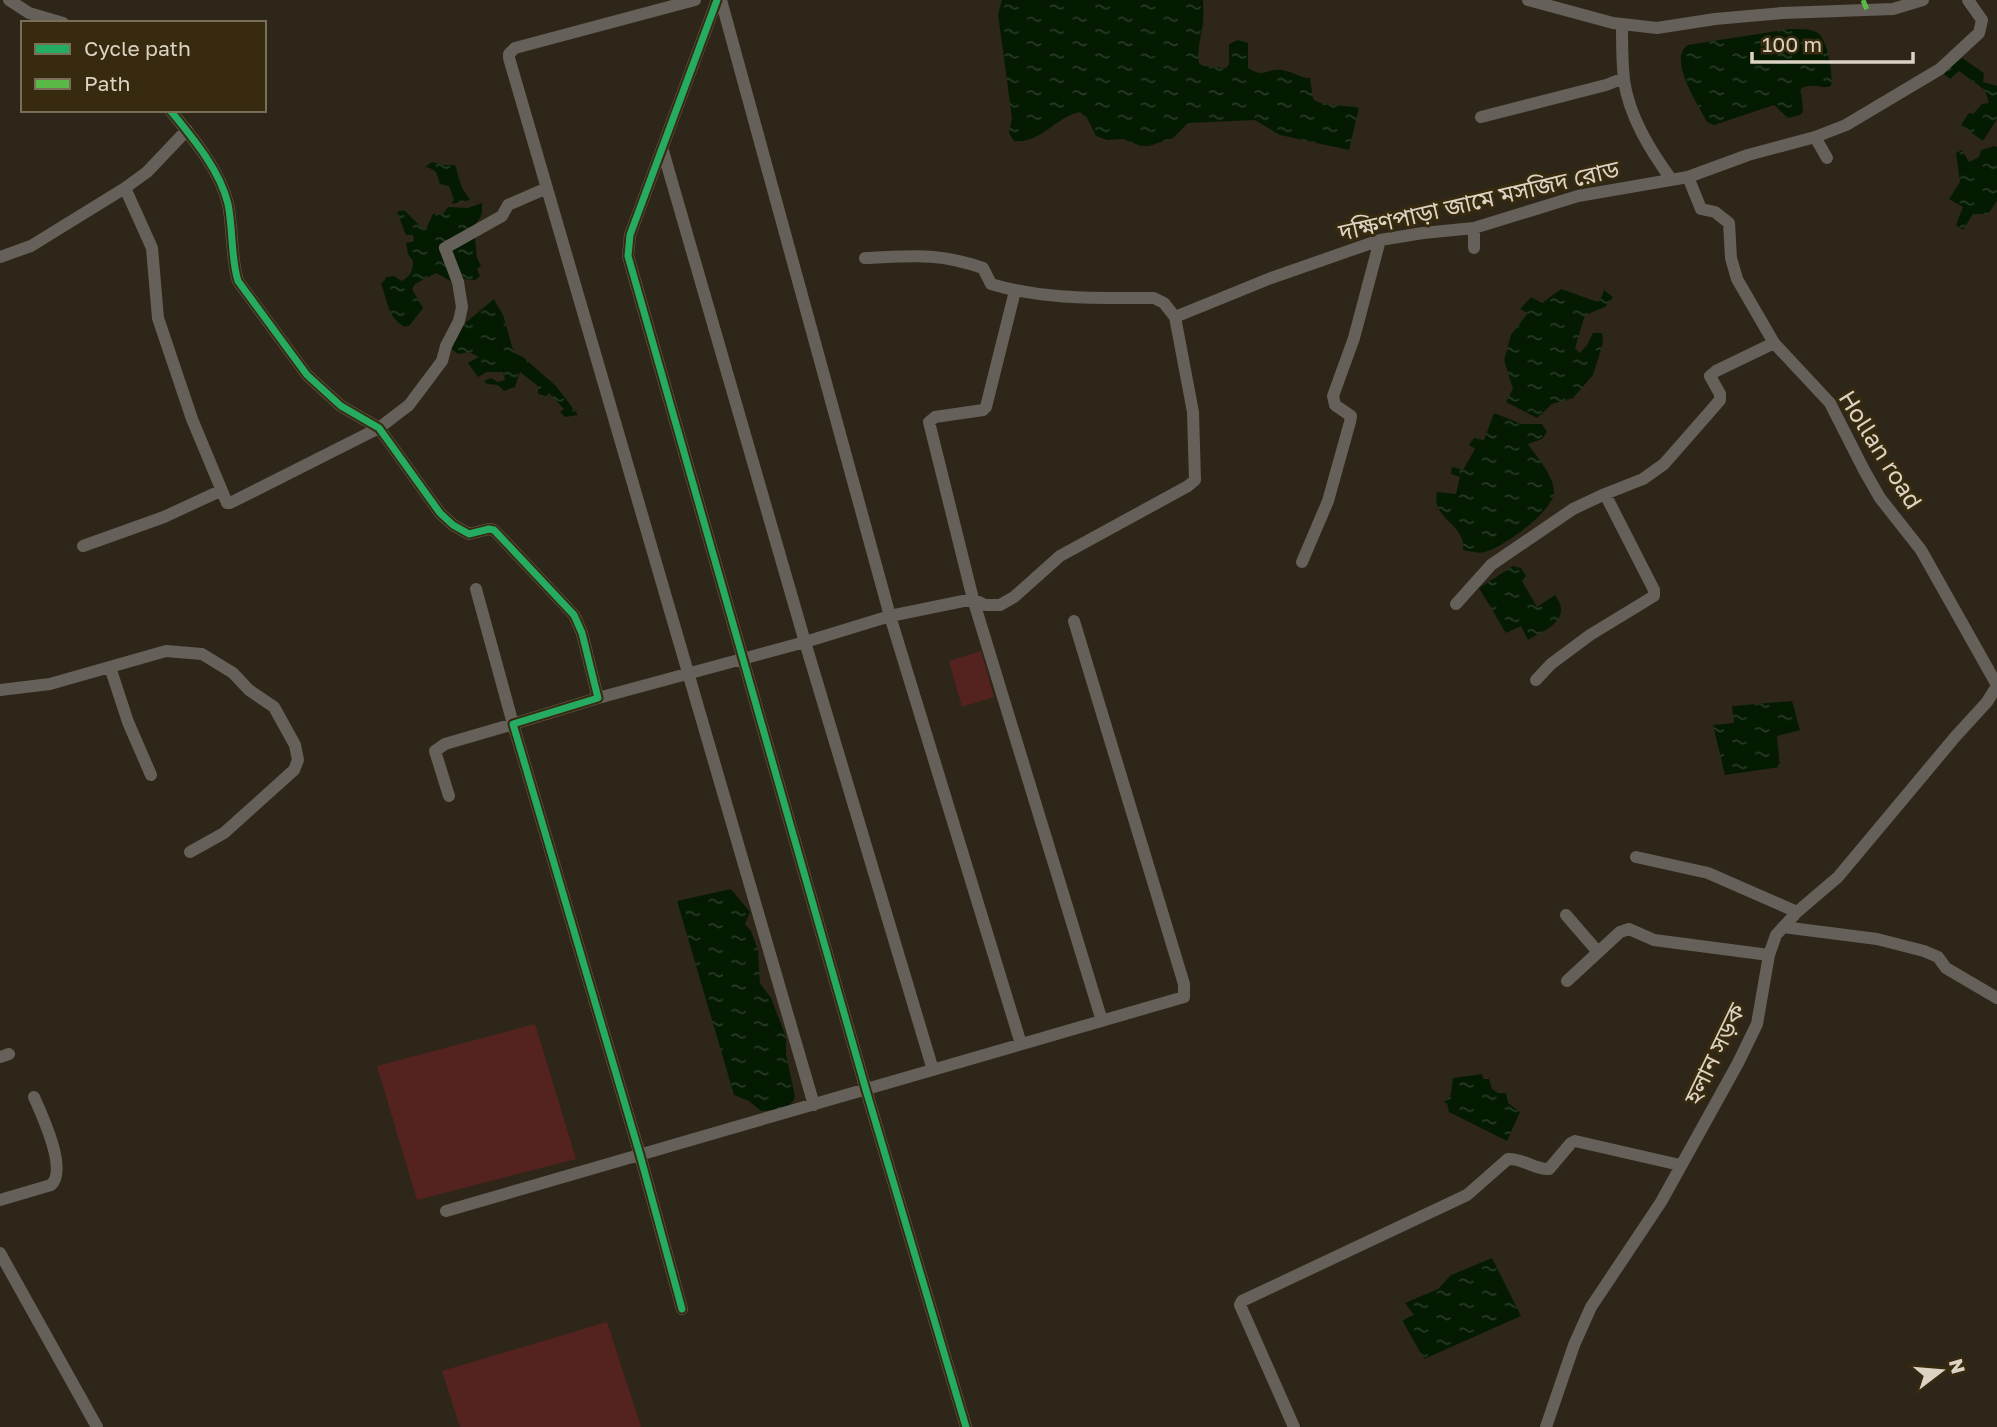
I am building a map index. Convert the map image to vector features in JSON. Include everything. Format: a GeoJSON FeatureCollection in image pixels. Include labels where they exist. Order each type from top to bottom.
{"type":"FeatureCollection","features":[{"type":"Feature","properties":{"kind":"street"},"geometry":{"type":"LineString","coordinates":[[9,0],[29,13],[56,21]]}},
{"type":"Feature","properties":{"kind":"street"},"geometry":{"type":"LineString","coordinates":[[695,0],[515,48],[509,58],[814,1105]]}},
{"type":"Feature","properties":{"kind":"street"},"geometry":{"type":"LineString","coordinates":[[719,0],[630,235],[628,256],[866,1090],[966,1427]]}},
{"type":"Feature","properties":{"kind":"street"},"geometry":{"type":"LineString","coordinates":[[719,0],[890,616],[1021,1044]]}},
{"type":"Feature","properties":{"kind":"street"},"geometry":{"type":"LineString","coordinates":[[1528,0],[1622,24],[1657,28],[1715,19],[1865,5],[1893,9],[1923,0]]}},
{"type":"Feature","properties":{"kind":"street"},"geometry":{"type":"LineString","coordinates":[[1576,0],[1583,13]]}},
{"type":"Feature","properties":{"kind":"street","name":"দক্ষিণপাড়া জামে মসজিদ রোড"},"geometry":{"type":"LineString","coordinates":[[1175,317],[1271,278],[1380,240],[1474,228],[1578,196],[1688,177],[1748,155],[1815,137],[1846,125],[1940,69],[1979,33],[1982,20],[1968,0]]}},
{"type":"Feature","properties":{"kind":"street"},"geometry":{"type":"LineString","coordinates":[[1622,24],[1624,78],[1628,98],[1651,152],[1671,178]]}},
{"type":"Feature","properties":{"kind":"street"},"geometry":{"type":"LineString","coordinates":[[1481,117],[1624,78]]}},
{"type":"Feature","properties":{"kind":"street"},"geometry":{"type":"LineString","coordinates":[[172,112],[187,130],[223,187],[234,239],[238,281],[307,374],[341,405],[379,428],[440,513],[453,525],[473,534],[494,530],[574,615],[582,633],[598,698]]}},
{"type":"Feature","properties":{"kind":"street"},"geometry":{"type":"LineString","coordinates":[[0,257],[31,246],[125,188],[147,172],[187,130]]}},
{"type":"Feature","properties":{"kind":"street"},"geometry":{"type":"LineString","coordinates":[[1815,137],[1827,158]]}},
{"type":"Feature","properties":{"kind":"street"},"geometry":{"type":"LineString","coordinates":[[663,151],[805,642],[933,1070]]}},
{"type":"Feature","properties":{"kind":"street","name":"Hollan road"},"geometry":{"type":"LineString","coordinates":[[1688,177],[1701,209],[1715,212],[1729,223],[1731,258],[1737,279],[1774,343],[1830,403],[1875,489],[1921,550],[1997,685]]}},
{"type":"Feature","properties":{"kind":"street"},"geometry":{"type":"LineString","coordinates":[[125,188],[152,248],[158,318],[220,491],[227,503],[230,503],[379,428],[409,405],[442,361],[446,346],[459,321],[462,307],[458,282],[445,248],[502,216],[508,205],[547,188]]}},
{"type":"Feature","properties":{"kind":"street"},"geometry":{"type":"LineString","coordinates":[[1474,228],[1474,248]]}},
{"type":"Feature","properties":{"kind":"street"},"geometry":{"type":"LineString","coordinates":[[1302,562],[1328,501],[1350,422],[1351,416],[1335,405],[1334,396],[1354,338],[1380,240]]}},
{"type":"Feature","properties":{"kind":"street"},"geometry":{"type":"LineString","coordinates":[[449,796],[435,751],[445,744],[890,616],[973,599],[985,605],[1000,605],[1014,597],[1060,556],[1195,481],[1193,412],[1175,317],[1164,303],[1154,298],[1078,298],[1015,291],[990,284],[983,268],[930,254],[865,258]]}},
{"type":"Feature","properties":{"kind":"street"},"geometry":{"type":"LineString","coordinates":[[1015,291],[986,407],[983,411],[935,417],[929,422],[973,599],[1102,1021]]}},
{"type":"Feature","properties":{"kind":"street"},"geometry":{"type":"LineString","coordinates":[[1456,604],[1492,565],[1573,509],[1643,479],[1664,464],[1720,400],[1720,394],[1710,376],[1716,370],[1774,343]]}},
{"type":"Feature","properties":{"kind":"street"},"geometry":{"type":"LineString","coordinates":[[83,546],[164,517],[220,491]]}},
{"type":"Feature","properties":{"kind":"street"},"geometry":{"type":"LineString","coordinates":[[1536,680],[1551,664],[1590,635],[1654,596],[1654,590],[1605,494]]}},
{"type":"Feature","properties":{"kind":"street"},"geometry":{"type":"LineString","coordinates":[[476,589],[682,1309]]}},
{"type":"Feature","properties":{"kind":"street"},"geometry":{"type":"LineString","coordinates":[[446,1211],[1184,997],[1185,992],[1074,621]]}},
{"type":"Feature","properties":{"kind":"street"},"geometry":{"type":"LineString","coordinates":[[0,690],[50,684],[166,651],[202,654],[233,673],[249,690],[274,707],[295,745],[298,760],[294,770],[224,833],[190,852]]}},
{"type":"Feature","properties":{"kind":"street"},"geometry":{"type":"LineString","coordinates":[[110,667],[128,722],[151,775]]}},
{"type":"Feature","properties":{"kind":"street","name":"হলান সড়ক"},"geometry":{"type":"LineString","coordinates":[[1546,1427],[1567,1363],[1591,1307],[1661,1202],[1757,1024],[1769,955],[1783,927],[1838,877],[1987,702],[1997,685]]}},
{"type":"Feature","properties":{"kind":"street"},"geometry":{"type":"LineString","coordinates":[[1636,857],[1708,873],[1797,912]]}},
{"type":"Feature","properties":{"kind":"street"},"geometry":{"type":"LineString","coordinates":[[1566,915],[1598,952]]}},
{"type":"Feature","properties":{"kind":"street"},"geometry":{"type":"LineString","coordinates":[[1783,927],[1877,939],[1924,951],[1938,957],[1946,968],[1997,998]]}},
{"type":"Feature","properties":{"kind":"street"},"geometry":{"type":"LineString","coordinates":[[1567,981],[1620,932],[1629,929],[1654,940],[1769,955]]}},
{"type":"Feature","properties":{"kind":"street"},"geometry":{"type":"LineString","coordinates":[[0,1200],[51,1185],[56,1181],[53,1144],[34,1097]]}},
{"type":"Feature","properties":{"kind":"street"},"geometry":{"type":"LineString","coordinates":[[1294,1427],[1240,1305],[1242,1301],[1467,1195],[1508,1159],[1516,1159],[1542,1169],[1549,1168],[1575,1141],[1681,1165]]}},
{"type":"Feature","properties":{"kind":"street"},"geometry":{"type":"LineString","coordinates":[[0,1253],[97,1427]]}},
{"type":"Feature","properties":{"kind":"shaded area"},"geometry":{"type":"Polygon","coordinates":[[[981,651],[994,697],[962,707],[949,661],[981,651]]]}},
{"type":"Feature","properties":{"kind":"shaded area"},"geometry":{"type":"Polygon","coordinates":[[[535,1024],[576,1159],[417,1200],[377,1066],[535,1024]]]}},
{"type":"Feature","properties":{"kind":"shaded area"},"geometry":{"type":"Polygon","coordinates":[[[607,1322],[641,1427],[460,1427],[442,1371],[607,1322]]]}},
{"type":"Feature","properties":{"kind":"water"},"geometry":{"type":"Polygon","coordinates":[[[1002,0],[1203,0],[1199,63],[1203,66],[1226,68],[1229,64],[1229,44],[1238,40],[1248,43],[1248,68],[1258,73],[1282,70],[1310,78],[1313,99],[1329,105],[1359,108],[1349,150],[1280,135],[1255,120],[1188,123],[1173,138],[1141,146],[1123,139],[1107,140],[1096,136],[1087,118],[1080,112],[1032,138],[1014,141],[1009,133],[1012,118],[998,14],[1002,0]]]}},
{"type":"Feature","properties":{"kind":"water"},"geometry":{"type":"Polygon","coordinates":[[[1790,29],[1812,30],[1821,37],[1829,58],[1831,86],[1801,88],[1803,112],[1800,115],[1788,118],[1774,105],[1714,125],[1707,122],[1682,71],[1682,52],[1688,45],[1790,29]]]}},
{"type":"Feature","properties":{"kind":"water"},"geometry":{"type":"Polygon","coordinates":[[[1962,58],[1984,73],[1983,82],[1997,86],[1997,119],[1983,141],[1961,125],[1969,113],[1973,114],[1982,104],[1989,103],[1985,90],[1959,71],[1950,79],[1943,73],[1962,58]]]}},
{"type":"Feature","properties":{"kind":"water"},"geometry":{"type":"Polygon","coordinates":[[[1997,147],[1997,201],[1988,214],[1973,214],[1963,230],[1956,225],[1963,207],[1949,199],[1960,182],[1956,153],[1962,150],[1969,162],[1979,157],[1981,150],[1997,147]]]}},
{"type":"Feature","properties":{"kind":"water"},"geometry":{"type":"Polygon","coordinates":[[[432,162],[455,165],[462,188],[470,200],[451,204],[454,200],[449,186],[440,184],[436,172],[425,167],[432,162]]]}},
{"type":"Feature","properties":{"kind":"water"},"geometry":{"type":"Polygon","coordinates":[[[482,203],[482,215],[474,226],[477,258],[481,266],[477,269],[480,276],[475,280],[463,279],[454,283],[436,273],[415,284],[412,289],[423,308],[410,325],[405,327],[391,313],[381,284],[387,277],[394,276],[402,281],[413,268],[406,243],[414,241],[413,235],[406,235],[397,212],[404,210],[425,231],[433,214],[444,213],[448,207],[468,208],[482,203]]]}},
{"type":"Feature","properties":{"kind":"water"},"geometry":{"type":"Polygon","coordinates":[[[1561,289],[1595,301],[1600,301],[1604,290],[1613,297],[1605,307],[1585,315],[1575,348],[1580,353],[1593,333],[1602,333],[1603,343],[1593,375],[1573,398],[1552,404],[1537,418],[1506,402],[1513,389],[1504,360],[1511,335],[1528,313],[1520,309],[1531,297],[1542,303],[1561,289]]]}},
{"type":"Feature","properties":{"kind":"water"},"geometry":{"type":"Polygon","coordinates":[[[494,299],[503,315],[514,353],[523,357],[556,386],[578,415],[565,417],[560,412],[564,409],[549,393],[546,396],[538,394],[538,386],[520,372],[515,387],[504,391],[498,385],[487,384],[484,381],[491,378],[498,382],[505,380],[503,372],[487,372],[478,377],[468,363],[479,357],[469,352],[458,354],[447,345],[458,329],[494,299]]]}},
{"type":"Feature","properties":{"kind":"water"},"geometry":{"type":"Polygon","coordinates":[[[1494,413],[1522,424],[1542,424],[1547,432],[1542,439],[1528,444],[1548,473],[1554,492],[1546,509],[1526,528],[1482,553],[1463,550],[1460,534],[1443,515],[1436,501],[1437,492],[1456,494],[1460,477],[1451,474],[1452,467],[1463,470],[1475,449],[1469,445],[1474,438],[1484,440],[1494,413]]]}},
{"type":"Feature","properties":{"kind":"water"},"geometry":{"type":"Polygon","coordinates":[[[1513,566],[1521,568],[1526,576],[1522,581],[1537,607],[1555,595],[1560,604],[1561,611],[1555,623],[1528,640],[1521,626],[1506,633],[1479,588],[1513,566]]]}},
{"type":"Feature","properties":{"kind":"water"},"geometry":{"type":"Polygon","coordinates":[[[1792,701],[1800,730],[1777,736],[1780,767],[1725,775],[1713,725],[1734,723],[1732,706],[1792,701]]]}},
{"type":"Feature","properties":{"kind":"water"},"geometry":{"type":"Polygon","coordinates":[[[731,889],[750,912],[745,924],[751,931],[758,950],[760,983],[771,998],[786,1037],[786,1054],[795,1097],[793,1102],[781,1109],[761,1111],[749,1101],[734,1095],[677,901],[731,889]]]}},
{"type":"Feature","properties":{"kind":"water"},"geometry":{"type":"Polygon","coordinates":[[[1482,1074],[1483,1079],[1489,1079],[1492,1089],[1498,1093],[1506,1093],[1508,1103],[1520,1112],[1507,1141],[1449,1112],[1447,1103],[1444,1103],[1451,1094],[1453,1078],[1482,1074]]]}},
{"type":"Feature","properties":{"kind":"water"},"geometry":{"type":"Polygon","coordinates":[[[1492,1258],[1521,1316],[1424,1359],[1402,1320],[1414,1315],[1405,1303],[1438,1289],[1451,1275],[1492,1258]]]}},
{"type":"Feature","properties":{"kind":"marked path"},"geometry":{"type":"LineString","coordinates":[[1863,0],[1867,10]]}},
{"type":"Feature","properties":{"kind":"cycle path"},"geometry":{"type":"LineString","coordinates":[[717,0],[630,235],[628,256],[866,1090],[966,1427]]}},
{"type":"Feature","properties":{"kind":"cycle path"},"geometry":{"type":"LineString","coordinates":[[172,112],[204,154],[224,191],[230,213],[238,281],[307,375],[341,406],[379,428],[440,513],[453,525],[469,534],[494,530],[574,615],[582,633],[598,698],[513,724],[640,1155],[682,1309]]}}]}
